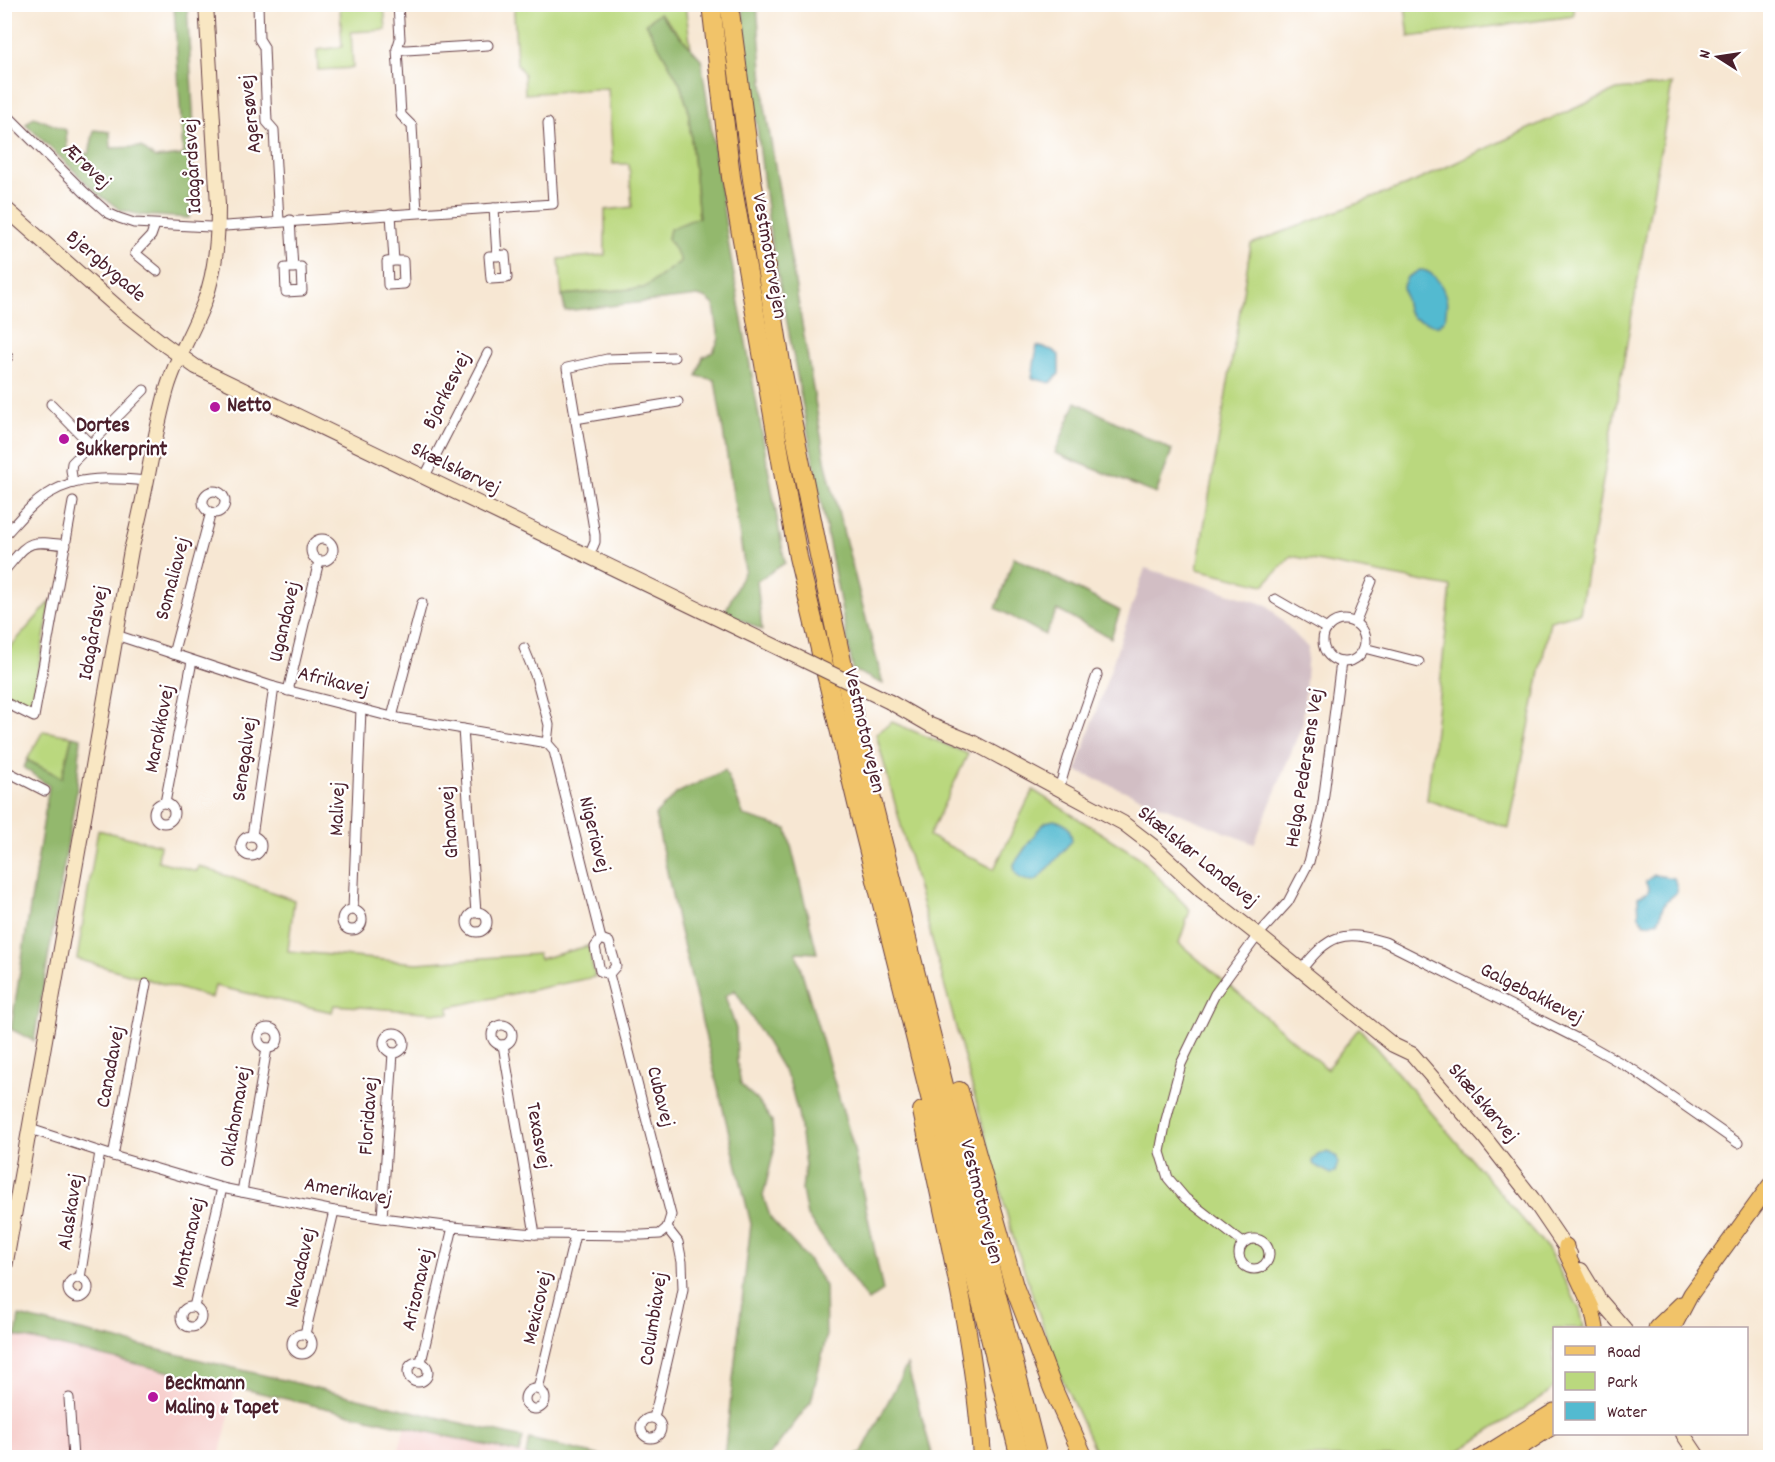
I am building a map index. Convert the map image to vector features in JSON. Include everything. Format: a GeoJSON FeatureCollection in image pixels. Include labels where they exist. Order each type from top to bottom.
{"type":"FeatureCollection","features":[{"type":"Feature","properties":{"kind":"highway","name":"Vestmotorvejen"},"geometry":{"type":"LineString","coordinates":[[711,4],[732,177],[798,557],[1020,1458]]}},
{"type":"Feature","properties":{"kind":"highway","name":"Vestmotorvejen"},"geometry":{"type":"LineString","coordinates":[[729,4],[752,179],[782,369],[819,555],[864,764],[1038,1458]]}},
{"type":"Feature","properties":{"kind":"highway"},"geometry":{"type":"LineString","coordinates":[[864,764],[882,809],[1014,1286],[1045,1369],[1084,1458]]}},
{"type":"Feature","properties":{"kind":"highway"},"geometry":{"type":"LineString","coordinates":[[885,915],[889,961],[970,1347],[982,1458]]}},
{"type":"Feature","properties":{"kind":"main road"},"geometry":{"type":"LineString","coordinates":[[1674,1327],[1691,1294],[1770,1185]]}},
{"type":"Feature","properties":{"kind":"main road"},"geometry":{"type":"LineString","coordinates":[[1566,1246],[1566,1252],[1592,1308],[1596,1327]]}},
{"type":"Feature","properties":{"kind":"main road"},"geometry":{"type":"LineString","coordinates":[[1658,1327],[1691,1294]]}},
{"type":"Feature","properties":{"kind":"main road"},"geometry":{"type":"LineString","coordinates":[[1514,1435],[1553,1406]]}},
{"type":"Feature","properties":{"kind":"main road"},"geometry":{"type":"LineString","coordinates":[[1479,1458],[1553,1412]]}},
{"type":"Feature","properties":{"kind":"main road"},"geometry":{"type":"LineString","coordinates":[[1505,1458],[1553,1427]]}},
{"type":"Feature","properties":{"kind":"street","name":"Idagårdsvej"},"geometry":{"type":"LineString","coordinates":[[4,1274],[7,1245],[30,1129],[131,550],[166,391],[209,288],[216,251],[218,226],[206,4]]}},
{"type":"Feature","properties":{"kind":"street","name":"Agersøvej"},"geometry":{"type":"LineString","coordinates":[[258,4],[260,39],[264,47],[267,122],[274,130],[279,221]]}},
{"type":"Feature","properties":{"kind":"street"},"geometry":{"type":"LineString","coordinates":[[398,4],[400,39],[397,49],[401,114],[412,126],[417,212]]}},
{"type":"Feature","properties":{"kind":"street"},"geometry":{"type":"LineString","coordinates":[[397,49],[488,45]]}},
{"type":"Feature","properties":{"kind":"street","name":"Ærøvej"},"geometry":{"type":"LineString","coordinates":[[4,112],[108,213],[134,223],[218,226]]}},
{"type":"Feature","properties":{"kind":"street"},"geometry":{"type":"LineString","coordinates":[[218,226],[553,204],[548,123]]}},
{"type":"Feature","properties":{"kind":"street"},"geometry":{"type":"LineString","coordinates":[[494,208],[497,255]]}},
{"type":"Feature","properties":{"kind":"street"},"geometry":{"type":"LineString","coordinates":[[4,227],[10,211]]}},
{"type":"Feature","properties":{"kind":"street","name":"Bjergbygade"},"geometry":{"type":"LineString","coordinates":[[10,211],[124,313],[179,356]]}},
{"type":"Feature","properties":{"kind":"street"},"geometry":{"type":"LineString","coordinates":[[392,214],[394,261]]}},
{"type":"Feature","properties":{"kind":"street"},"geometry":{"type":"LineString","coordinates":[[290,220],[292,268]]}},
{"type":"Feature","properties":{"kind":"street"},"geometry":{"type":"LineString","coordinates":[[155,225],[151,236],[135,253],[157,272]]}},
{"type":"Feature","properties":{"kind":"street","name":"Bjarkesvej"},"geometry":{"type":"LineString","coordinates":[[424,478],[488,353]]}},
{"type":"Feature","properties":{"kind":"street","name":"Skælskørvej"},"geometry":{"type":"LineString","coordinates":[[179,356],[196,367],[714,617]]}},
{"type":"Feature","properties":{"kind":"street"},"geometry":{"type":"LineString","coordinates":[[589,556],[595,542],[595,535],[567,368],[607,359],[674,357]]}},
{"type":"Feature","properties":{"kind":"street"},"geometry":{"type":"LineString","coordinates":[[73,483],[70,470],[72,463],[144,390]]}},
{"type":"Feature","properties":{"kind":"street"},"geometry":{"type":"LineString","coordinates":[[575,419],[678,402]]}},
{"type":"Feature","properties":{"kind":"street"},"geometry":{"type":"LineString","coordinates":[[51,404],[90,444]]}},
{"type":"Feature","properties":{"kind":"street"},"geometry":{"type":"LineString","coordinates":[[4,536],[30,507],[48,493],[73,483],[106,478],[147,481]]}},
{"type":"Feature","properties":{"kind":"street"},"geometry":{"type":"LineString","coordinates":[[4,702],[34,717],[73,502]]}},
{"type":"Feature","properties":{"kind":"street","name":"Somaliavej"},"geometry":{"type":"LineString","coordinates":[[173,654],[211,512]]}},
{"type":"Feature","properties":{"kind":"street"},"geometry":{"type":"LineString","coordinates":[[4,571],[32,542],[66,545]]}},
{"type":"Feature","properties":{"kind":"street","name":"Ugandavej"},"geometry":{"type":"LineString","coordinates":[[288,691],[319,561]]}},
{"type":"Feature","properties":{"kind":"street"},"geometry":{"type":"LineString","coordinates":[[1355,622],[1372,581]]}},
{"type":"Feature","properties":{"kind":"street"},"geometry":{"type":"LineString","coordinates":[[1275,599],[1327,629]]}},
{"type":"Feature","properties":{"kind":"street"},"geometry":{"type":"LineString","coordinates":[[392,717],[422,603]]}},
{"type":"Feature","properties":{"kind":"street","name":"Skælskør Landevej"},"geometry":{"type":"LineString","coordinates":[[714,617],[894,704],[948,725],[971,742],[1123,823],[1154,846],[1202,891],[1301,970]]}},
{"type":"Feature","properties":{"kind":"street"},"geometry":{"type":"LineString","coordinates":[[1337,621],[1355,622],[1364,633],[1364,648],[1359,656],[1341,662],[1331,658],[1325,649],[1323,639],[1327,629],[1337,621]]}},
{"type":"Feature","properties":{"kind":"street","name":"Afrikavej"},"geometry":{"type":"LineString","coordinates":[[116,635],[288,691],[392,717],[540,740],[547,743]]}},
{"type":"Feature","properties":{"kind":"street"},"geometry":{"type":"LineString","coordinates":[[524,648],[536,677],[549,725],[547,743]]}},
{"type":"Feature","properties":{"kind":"street"},"geometry":{"type":"LineString","coordinates":[[1364,648],[1419,662]]}},
{"type":"Feature","properties":{"kind":"street","name":"Marokkovej"},"geometry":{"type":"LineString","coordinates":[[165,803],[192,661]]}},
{"type":"Feature","properties":{"kind":"street","name":"Helga Pedersens Vej"},"geometry":{"type":"LineString","coordinates":[[1243,1243],[1185,1198],[1168,1178],[1160,1152],[1181,1064],[1215,994],[1258,935],[1288,902],[1309,862],[1322,810],[1341,662]]}},
{"type":"Feature","properties":{"kind":"street"},"geometry":{"type":"LineString","coordinates":[[1059,789],[1096,675]]}},
{"type":"Feature","properties":{"kind":"street","name":"Senegalvej"},"geometry":{"type":"LineString","coordinates":[[252,836],[274,687]]}},
{"type":"Feature","properties":{"kind":"street","name":"Malivej"},"geometry":{"type":"LineString","coordinates":[[352,910],[361,709]]}},
{"type":"Feature","properties":{"kind":"street","name":"Ghanavej"},"geometry":{"type":"LineString","coordinates":[[463,729],[476,912]]}},
{"type":"Feature","properties":{"kind":"street","name":"Nigeriavej"},"geometry":{"type":"LineString","coordinates":[[547,743],[554,751],[601,939]]}},
{"type":"Feature","properties":{"kind":"street"},"geometry":{"type":"LineString","coordinates":[[4,770],[45,791]]}},
{"type":"Feature","properties":{"kind":"street","name":"Galgebakkevej"},"geometry":{"type":"LineString","coordinates":[[1301,970],[1316,951],[1327,942],[1348,936],[1364,936],[1385,942],[1580,1040],[1635,1071],[1738,1143]]}},
{"type":"Feature","properties":{"kind":"street","name":"Cubavej"},"geometry":{"type":"LineString","coordinates":[[601,939],[609,942],[614,955],[616,966],[609,974],[600,971],[597,959],[595,947],[601,939]]}},
{"type":"Feature","properties":{"kind":"street","name":"Skælskørvej"},"geometry":{"type":"LineString","coordinates":[[1301,970],[1393,1045],[1412,1054],[1485,1138],[1532,1198],[1566,1246],[1598,1298],[1622,1327]]}},
{"type":"Feature","properties":{"kind":"street","name":"Cubavej"},"geometry":{"type":"LineString","coordinates":[[609,974],[671,1215],[667,1228]]}},
{"type":"Feature","properties":{"kind":"street","name":"Canadavej"},"geometry":{"type":"LineString","coordinates":[[113,1156],[146,984]]}},
{"type":"Feature","properties":{"kind":"street","name":"Texasvej"},"geometry":{"type":"LineString","coordinates":[[503,1045],[535,1234]]}},
{"type":"Feature","properties":{"kind":"street","name":"Oklahomavej"},"geometry":{"type":"LineString","coordinates":[[242,1192],[267,1048]]}},
{"type":"Feature","properties":{"kind":"street","name":"Floridavej"},"geometry":{"type":"LineString","coordinates":[[382,1218],[393,1053]]}},
{"type":"Feature","properties":{"kind":"street","name":"Amerikavej"},"geometry":{"type":"LineString","coordinates":[[30,1129],[222,1188],[334,1211],[453,1227],[535,1234],[642,1235],[660,1233],[667,1228]]}},
{"type":"Feature","properties":{"kind":"street","name":"Alaskavej"},"geometry":{"type":"LineString","coordinates":[[80,1278],[100,1152]]}},
{"type":"Feature","properties":{"kind":"street","name":"Montanavej"},"geometry":{"type":"LineString","coordinates":[[194,1307],[222,1188]]}},
{"type":"Feature","properties":{"kind":"street","name":"Nevadavej"},"geometry":{"type":"LineString","coordinates":[[305,1334],[334,1211]]}},
{"type":"Feature","properties":{"kind":"street","name":"Arizonavej"},"geometry":{"type":"LineString","coordinates":[[421,1362],[453,1227]]}},
{"type":"Feature","properties":{"kind":"street","name":"Columbiavej"},"geometry":{"type":"LineString","coordinates":[[654,1418],[683,1288],[682,1262],[678,1242],[667,1228]]}},
{"type":"Feature","properties":{"kind":"street","name":"Mexicovej"},"geometry":{"type":"LineString","coordinates":[[538,1389],[575,1235]]}},
{"type":"Feature","properties":{"kind":"street","name":"Skælskørvej"},"geometry":{"type":"LineString","coordinates":[[1598,1298],[1610,1327]]}},
{"type":"Feature","properties":{"kind":"street"},"geometry":{"type":"LineString","coordinates":[[69,1398],[73,1458]]}},
{"type":"Feature","properties":{"kind":"street"},"geometry":{"type":"LineString","coordinates":[[1684,1435],[1699,1458]]}},
{"type":"Feature","properties":{"kind":"shaded area"},"geometry":{"type":"Polygon","coordinates":[[[1145,568],[1267,605],[1308,648],[1303,723],[1254,844],[1076,771],[1145,568]]]}},
{"type":"Feature","properties":{"kind":"shaded area"},"geometry":{"type":"Polygon","coordinates":[[[16,1336],[236,1387],[219,1457],[5,1458],[5,1400],[16,1336]]]}},
{"type":"Feature","properties":{"kind":"shaded area"},"geometry":{"type":"Polygon","coordinates":[[[405,1426],[519,1453],[536,1457],[397,1457],[405,1426]]]}},
{"type":"Feature","properties":{"kind":"green space"},"geometry":{"type":"Polygon","coordinates":[[[516,4],[685,5],[691,48],[660,13],[646,23],[680,84],[688,108],[699,217],[668,238],[681,261],[644,288],[562,295],[559,259],[605,255],[605,210],[632,207],[629,164],[613,164],[608,88],[525,94],[524,74],[517,64],[514,12],[516,4]]]}},
{"type":"Feature","properties":{"kind":"green space"},"geometry":{"type":"Polygon","coordinates":[[[174,5],[187,5],[194,128],[189,218],[141,215],[121,210],[98,194],[26,124],[34,117],[66,130],[67,149],[89,154],[94,130],[110,132],[111,148],[141,147],[155,158],[183,155],[174,5]]]}},
{"type":"Feature","properties":{"kind":"green space"},"geometry":{"type":"Polygon","coordinates":[[[340,5],[384,5],[386,30],[351,32],[353,68],[318,70],[317,50],[342,47],[340,5]]]}},
{"type":"Feature","properties":{"kind":"green space"},"geometry":{"type":"Polygon","coordinates":[[[742,5],[757,5],[765,107],[826,465],[883,684],[853,670],[770,233],[742,5]]]}},
{"type":"Feature","properties":{"kind":"green space"},"geometry":{"type":"Polygon","coordinates":[[[1405,5],[1574,5],[1574,16],[1409,37],[1405,5]]]}},
{"type":"Feature","properties":{"kind":"green space"},"geometry":{"type":"Polygon","coordinates":[[[659,13],[701,59],[729,247],[785,563],[757,581],[762,630],[725,612],[745,570],[715,380],[697,376],[703,357],[713,352],[719,339],[714,305],[698,296],[565,311],[562,295],[644,288],[681,261],[668,238],[670,229],[699,217],[688,108],[680,84],[646,23],[659,13]]]}},
{"type":"Feature","properties":{"kind":"green space"},"geometry":{"type":"Polygon","coordinates":[[[1672,84],[1580,613],[1550,621],[1509,828],[1427,800],[1451,587],[1291,556],[1264,585],[1197,569],[1251,244],[1414,182],[1617,90],[1672,84]]]}},
{"type":"Feature","properties":{"kind":"green space"},"geometry":{"type":"Polygon","coordinates":[[[1076,402],[1172,450],[1156,494],[1055,453],[1076,402]]]}},
{"type":"Feature","properties":{"kind":"green space"},"geometry":{"type":"Polygon","coordinates":[[[1014,557],[1120,611],[1111,638],[1057,610],[1045,635],[996,608],[1014,557]]]}},
{"type":"Feature","properties":{"kind":"green space"},"geometry":{"type":"Polygon","coordinates":[[[51,601],[33,698],[26,704],[19,704],[5,697],[5,653],[51,601]]]}},
{"type":"Feature","properties":{"kind":"green space"},"geometry":{"type":"Polygon","coordinates":[[[892,722],[968,754],[929,836],[994,869],[1033,790],[1139,857],[1190,910],[1179,943],[1327,1069],[1359,1028],[1548,1249],[1580,1310],[1584,1327],[1553,1327],[1553,1387],[1548,1393],[1450,1457],[1098,1457],[1057,1368],[1013,1237],[876,734],[892,722]]]}},
{"type":"Feature","properties":{"kind":"green space"},"geometry":{"type":"Polygon","coordinates":[[[43,731],[72,736],[62,778],[27,760],[43,731]]]}},
{"type":"Feature","properties":{"kind":"green space"},"geometry":{"type":"Polygon","coordinates":[[[72,736],[81,738],[76,795],[34,1041],[11,1029],[49,786],[24,768],[27,760],[62,778],[72,736]]]}},
{"type":"Feature","properties":{"kind":"green space"},"geometry":{"type":"Polygon","coordinates":[[[725,770],[744,816],[787,829],[817,953],[796,952],[853,1145],[883,1291],[868,1301],[807,1216],[802,1190],[805,1165],[798,1113],[789,1080],[735,990],[725,996],[736,1029],[737,1061],[741,1085],[758,1101],[772,1121],[774,1151],[763,1196],[771,1219],[806,1257],[825,1286],[826,1338],[811,1402],[769,1456],[765,1457],[724,1457],[751,1224],[678,923],[655,815],[677,793],[725,770]]]}},
{"type":"Feature","properties":{"kind":"green space"},"geometry":{"type":"Polygon","coordinates":[[[98,830],[160,845],[158,861],[197,871],[199,866],[294,900],[288,951],[417,963],[538,954],[540,959],[588,946],[595,977],[449,1007],[449,1014],[334,1005],[332,1012],[215,986],[212,998],[77,959],[98,830]]]}},
{"type":"Feature","properties":{"kind":"green space"},"geometry":{"type":"Polygon","coordinates":[[[19,1316],[523,1438],[519,1453],[16,1336],[19,1316]]]}},
{"type":"Feature","properties":{"kind":"green space"},"geometry":{"type":"Polygon","coordinates":[[[907,1365],[933,1457],[855,1457],[862,1452],[907,1365]]]}},
{"type":"Feature","properties":{"kind":"green space"},"geometry":{"type":"Polygon","coordinates":[[[529,1439],[606,1457],[538,1458],[526,1455],[529,1439]]]}},
{"type":"Feature","properties":{"kind":"water"},"geometry":{"type":"Polygon","coordinates":[[[1420,270],[1433,275],[1445,293],[1447,303],[1445,319],[1438,326],[1413,318],[1407,310],[1403,287],[1407,277],[1420,270]]]}},
{"type":"Feature","properties":{"kind":"water"},"geometry":{"type":"Polygon","coordinates":[[[1037,346],[1052,350],[1059,355],[1059,374],[1050,383],[1032,378],[1037,346]]]}},
{"type":"Feature","properties":{"kind":"water"},"geometry":{"type":"Polygon","coordinates":[[[1054,820],[1068,827],[1072,841],[1035,881],[1020,878],[1014,869],[1014,864],[1038,830],[1046,822],[1054,820]]]}},
{"type":"Feature","properties":{"kind":"water"},"geometry":{"type":"Polygon","coordinates":[[[1654,875],[1674,878],[1677,891],[1663,906],[1659,919],[1644,924],[1639,916],[1638,897],[1648,892],[1649,888],[1645,882],[1654,875]]]}},
{"type":"Feature","properties":{"kind":"water"},"geometry":{"type":"Polygon","coordinates":[[[1328,1152],[1337,1157],[1338,1163],[1335,1172],[1331,1174],[1314,1165],[1312,1161],[1318,1155],[1328,1152]]]}},
{"type":"Feature","properties":{"kind":"place","name":"Netto"},"geometry":{"type":"Point","coordinates":[215,407]}},
{"type":"Feature","properties":{"kind":"place","name":"Dortes Sukkerprint"},"geometry":{"type":"Point","coordinates":[64,439]}},
{"type":"Feature","properties":{"kind":"place","name":"Beckmann Maling & Tapet"},"geometry":{"type":"Point","coordinates":[153,1397]}}]}
